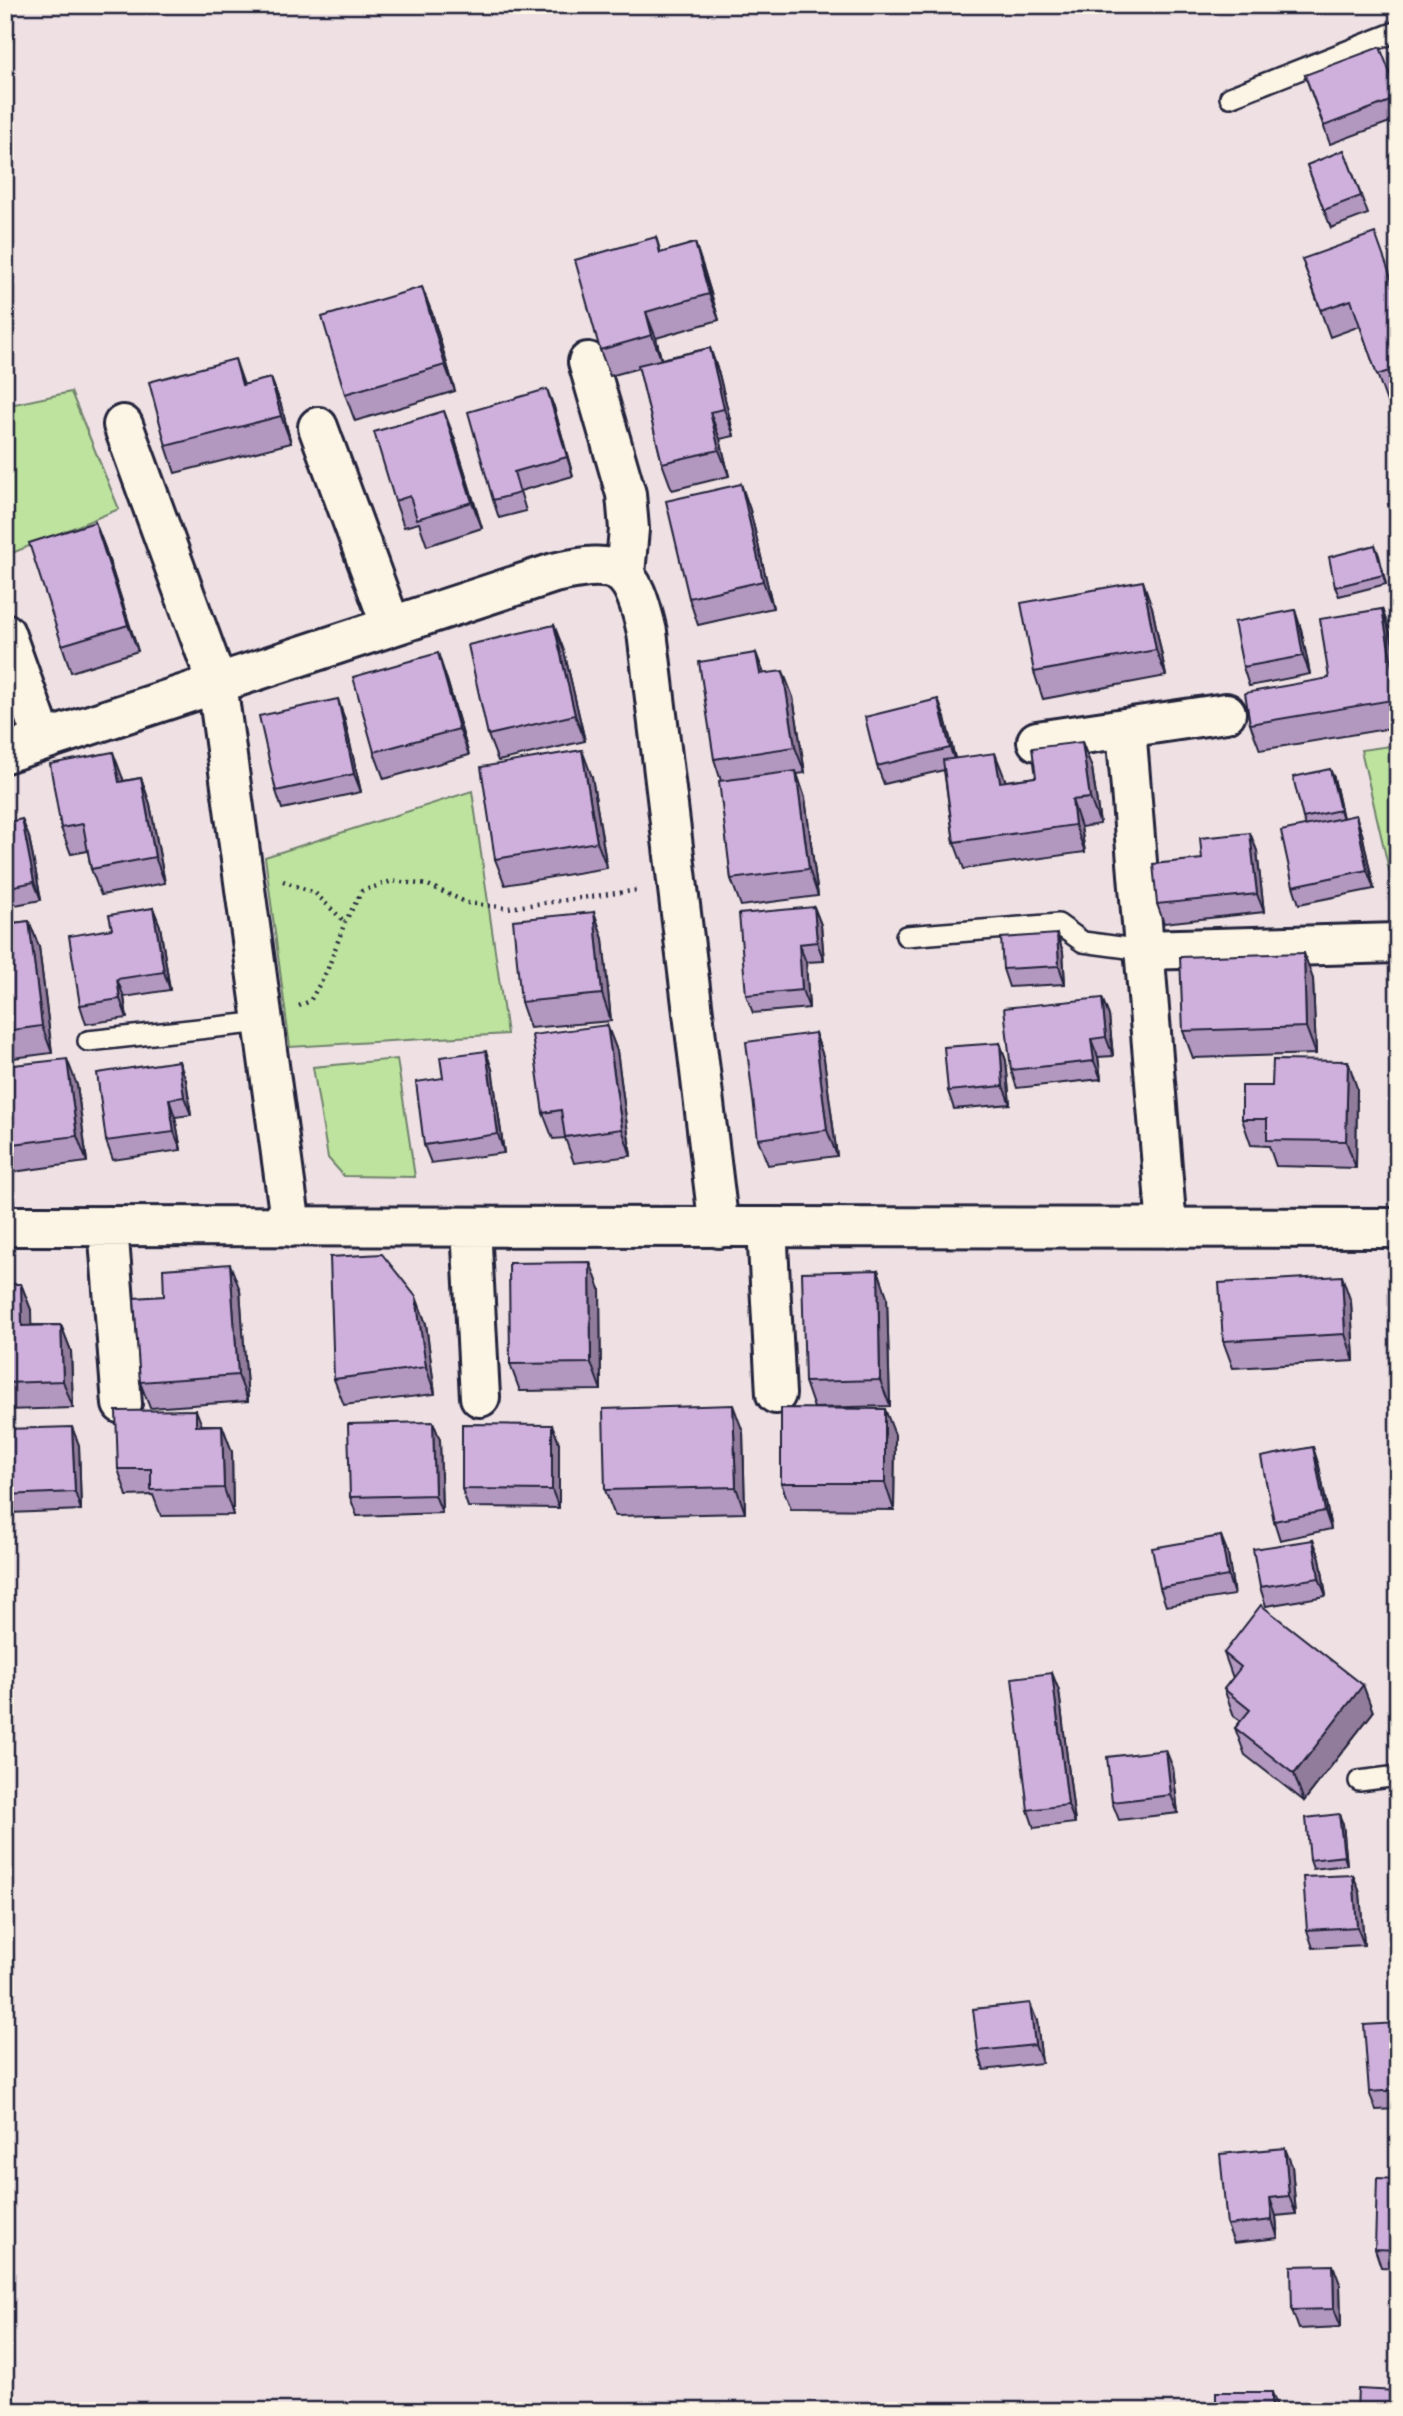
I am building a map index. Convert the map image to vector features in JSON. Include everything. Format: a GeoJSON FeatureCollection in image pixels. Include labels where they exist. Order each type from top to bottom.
{"type":"FeatureCollection","features":[{"type":"Feature","properties":{"kind":"street"},"geometry":{"type":"LineString","coordinates":[[588,362],[626,494],[629,529],[625,574],[639,598],[647,632],[719,1227]]}},
{"type":"Feature","properties":{"kind":"street"},"geometry":{"type":"LineString","coordinates":[[122,425],[217,683],[291,1227]]}},
{"type":"Feature","properties":{"kind":"street"},"geometry":{"type":"LineString","coordinates":[[318,427],[391,626]]}},
{"type":"Feature","properties":{"kind":"street"},"geometry":{"type":"LineString","coordinates":[[5,753],[554,573],[584,566],[606,566],[625,574]]}},
{"type":"Feature","properties":{"kind":"street"},"geometry":{"type":"LineString","coordinates":[[5,633],[43,740]]}},
{"type":"Feature","properties":{"kind":"street"},"geometry":{"type":"LineString","coordinates":[[1037,741],[1226,713]]}},
{"type":"Feature","properties":{"kind":"street"},"geometry":{"type":"LineString","coordinates":[[1126,728],[1167,1228]]}},
{"type":"Feature","properties":{"kind":"street"},"geometry":{"type":"LineString","coordinates":[[1143,950],[1398,943]]}},
{"type":"Feature","properties":{"kind":"street"},"geometry":{"type":"LineString","coordinates":[[7,1226],[1398,1228]]}},
{"type":"Feature","properties":{"kind":"street"},"geometry":{"type":"LineString","coordinates":[[108,1226],[122,1404]]}},
{"type":"Feature","properties":{"kind":"street"},"geometry":{"type":"LineString","coordinates":[[471,1227],[480,1397]]}},
{"type":"Feature","properties":{"kind":"street"},"geometry":{"type":"LineString","coordinates":[[767,1227],[776,1394]]}},
{"type":"Feature","properties":{"kind":"lane"},"geometry":{"type":"LineString","coordinates":[[1230,97],[1398,31]]}},
{"type":"Feature","properties":{"kind":"lane"},"geometry":{"type":"LineString","coordinates":[[906,936],[1058,924],[1083,943],[1143,950]]}},
{"type":"Feature","properties":{"kind":"lane"},"geometry":{"type":"LineString","coordinates":[[88,1041],[263,1022]]}},
{"type":"Feature","properties":{"kind":"lane"},"geometry":{"type":"LineString","coordinates":[[1359,1781],[1398,1776]]}},
{"type":"Feature","properties":{"kind":"path"},"geometry":{"type":"LineString","coordinates":[[243,877],[288,881],[315,893],[345,922]]}},
{"type":"Feature","properties":{"kind":"path"},"geometry":{"type":"LineString","coordinates":[[263,1022],[310,1001],[327,971],[345,922],[362,891],[392,881],[428,885],[468,903],[508,908],[678,885]]}},
{"type":"Feature","properties":{"kind":"green space"},"geometry":{"type":"Polygon","coordinates":[[[71,392],[119,509],[5,556],[5,406],[71,392]]]}},
{"type":"Feature","properties":{"kind":"green space"},"geometry":{"type":"Polygon","coordinates":[[[1398,745],[1398,908],[1361,750],[1398,745]]]}},
{"type":"Feature","properties":{"kind":"green space"},"geometry":{"type":"Polygon","coordinates":[[[472,791],[507,1034],[290,1047],[265,857],[472,791]]]}},
{"type":"Feature","properties":{"kind":"green space"},"geometry":{"type":"Polygon","coordinates":[[[397,1059],[415,1177],[344,1176],[328,1158],[313,1067],[397,1059]]]}},
{"type":"Feature","properties":{"kind":"building"},"geometry":{"type":"Polygon","coordinates":[[[1380,47],[1398,98],[1324,126],[1305,75],[1380,47]]]}},
{"type":"Feature","properties":{"kind":"building"},"geometry":{"type":"Polygon","coordinates":[[[1344,150],[1361,196],[1324,210],[1307,165],[1344,150]]]}},
{"type":"Feature","properties":{"kind":"building"},"geometry":{"type":"Polygon","coordinates":[[[1375,233],[1398,297],[1398,368],[1377,375],[1351,300],[1321,310],[1302,259],[1375,233]]]}},
{"type":"Feature","properties":{"kind":"building"},"geometry":{"type":"Polygon","coordinates":[[[656,237],[660,253],[695,243],[709,294],[646,312],[652,335],[600,350],[575,260],[656,237]]]}},
{"type":"Feature","properties":{"kind":"building"},"geometry":{"type":"Polygon","coordinates":[[[422,287],[445,365],[345,394],[322,317],[422,287]]]}},
{"type":"Feature","properties":{"kind":"building"},"geometry":{"type":"Polygon","coordinates":[[[710,348],[724,409],[710,412],[719,450],[662,463],[638,365],[710,348]]]}},
{"type":"Feature","properties":{"kind":"building"},"geometry":{"type":"Polygon","coordinates":[[[235,359],[242,385],[271,378],[281,416],[166,446],[149,382],[235,359]]]}},
{"type":"Feature","properties":{"kind":"building"},"geometry":{"type":"Polygon","coordinates":[[[547,389],[567,457],[514,472],[520,493],[493,500],[468,412],[547,389]]]}},
{"type":"Feature","properties":{"kind":"building"},"geometry":{"type":"Polygon","coordinates":[[[444,411],[472,502],[417,519],[410,496],[395,501],[374,432],[444,411]]]}},
{"type":"Feature","properties":{"kind":"building"},"geometry":{"type":"Polygon","coordinates":[[[741,484],[763,581],[689,598],[666,501],[741,484]]]}},
{"type":"Feature","properties":{"kind":"building"},"geometry":{"type":"Polygon","coordinates":[[[1398,502],[1398,544],[1388,504],[1398,502]]]}},
{"type":"Feature","properties":{"kind":"building"},"geometry":{"type":"Polygon","coordinates":[[[95,522],[128,625],[62,645],[29,543],[95,522]]]}},
{"type":"Feature","properties":{"kind":"building"},"geometry":{"type":"Polygon","coordinates":[[[1375,545],[1383,575],[1335,587],[1329,557],[1375,545]]]}},
{"type":"Feature","properties":{"kind":"building"},"geometry":{"type":"Polygon","coordinates":[[[1143,581],[1156,650],[1034,672],[1021,603],[1143,581]]]}},
{"type":"Feature","properties":{"kind":"building"},"geometry":{"type":"Polygon","coordinates":[[[1382,609],[1392,666],[1398,665],[1398,699],[1250,724],[1245,693],[1329,678],[1320,619],[1382,609]]]}},
{"type":"Feature","properties":{"kind":"building"},"geometry":{"type":"Polygon","coordinates":[[[1295,610],[1303,656],[1243,667],[1234,622],[1295,610]]]}},
{"type":"Feature","properties":{"kind":"building"},"geometry":{"type":"Polygon","coordinates":[[[554,625],[575,715],[488,735],[468,645],[554,625]]]}},
{"type":"Feature","properties":{"kind":"building"},"geometry":{"type":"Polygon","coordinates":[[[438,653],[459,729],[374,752],[353,677],[438,653]]]}},
{"type":"Feature","properties":{"kind":"building"},"geometry":{"type":"Polygon","coordinates":[[[756,653],[760,674],[783,671],[795,747],[714,759],[699,662],[756,653]]]}},
{"type":"Feature","properties":{"kind":"building"},"geometry":{"type":"Polygon","coordinates":[[[338,699],[354,774],[276,791],[259,716],[338,699]]]}},
{"type":"Feature","properties":{"kind":"building"},"geometry":{"type":"Polygon","coordinates":[[[938,699],[950,748],[877,766],[865,717],[938,699]]]}},
{"type":"Feature","properties":{"kind":"building"},"geometry":{"type":"Polygon","coordinates":[[[1082,742],[1090,798],[1072,800],[1075,825],[954,842],[943,760],[995,753],[1000,782],[1036,777],[1032,748],[1082,742]]]}},
{"type":"Feature","properties":{"kind":"building"},"geometry":{"type":"Polygon","coordinates":[[[582,750],[597,842],[495,859],[481,767],[582,750]]]}},
{"type":"Feature","properties":{"kind":"building"},"geometry":{"type":"Polygon","coordinates":[[[113,752],[119,782],[141,778],[155,857],[91,869],[83,824],[61,828],[50,764],[113,752]]]}},
{"type":"Feature","properties":{"kind":"building"},"geometry":{"type":"Polygon","coordinates":[[[1330,769],[1340,810],[1303,818],[1293,777],[1330,769]]]}},
{"type":"Feature","properties":{"kind":"building"},"geometry":{"type":"Polygon","coordinates":[[[796,771],[809,869],[731,879],[719,781],[796,771]]]}},
{"type":"Feature","properties":{"kind":"building"},"geometry":{"type":"Polygon","coordinates":[[[1356,815],[1367,870],[1293,886],[1281,831],[1356,815]]]}},
{"type":"Feature","properties":{"kind":"building"},"geometry":{"type":"Polygon","coordinates":[[[22,819],[34,882],[5,888],[5,823],[22,819]]]}},
{"type":"Feature","properties":{"kind":"building"},"geometry":{"type":"Polygon","coordinates":[[[1250,833],[1257,894],[1157,904],[1153,864],[1202,859],[1200,838],[1250,833]]]}},
{"type":"Feature","properties":{"kind":"building"},"geometry":{"type":"Polygon","coordinates":[[[814,907],[817,942],[799,944],[802,990],[746,995],[739,914],[814,907]]]}},
{"type":"Feature","properties":{"kind":"building"},"geometry":{"type":"Polygon","coordinates":[[[153,908],[164,972],[117,979],[120,999],[80,1005],[69,936],[112,929],[109,915],[153,908]]]}},
{"type":"Feature","properties":{"kind":"building"},"geometry":{"type":"Polygon","coordinates":[[[594,912],[602,994],[521,1002],[513,920],[594,912]]]}},
{"type":"Feature","properties":{"kind":"building"},"geometry":{"type":"Polygon","coordinates":[[[29,921],[42,1026],[5,1031],[5,924],[29,921]]]}},
{"type":"Feature","properties":{"kind":"building"},"geometry":{"type":"Polygon","coordinates":[[[1057,934],[1059,966],[1003,969],[1001,938],[1057,934]]]}},
{"type":"Feature","properties":{"kind":"building"},"geometry":{"type":"Polygon","coordinates":[[[1304,953],[1306,1027],[1183,1031],[1180,957],[1304,953]]]}},
{"type":"Feature","properties":{"kind":"building"},"geometry":{"type":"Polygon","coordinates":[[[1102,998],[1106,1037],[1091,1039],[1094,1061],[1011,1070],[1004,1008],[1102,998]]]}},
{"type":"Feature","properties":{"kind":"building"},"geometry":{"type":"Polygon","coordinates":[[[607,1025],[622,1129],[565,1137],[561,1110],[543,1113],[532,1035],[607,1025]]]}},
{"type":"Feature","properties":{"kind":"building"},"geometry":{"type":"Polygon","coordinates":[[[815,1033],[827,1130],[758,1139],[746,1042],[815,1033]]]}},
{"type":"Feature","properties":{"kind":"building"},"geometry":{"type":"Polygon","coordinates":[[[1000,1043],[1003,1086],[948,1091],[944,1047],[1000,1043]]]}},
{"type":"Feature","properties":{"kind":"building"},"geometry":{"type":"Polygon","coordinates":[[[486,1051],[498,1134],[424,1145],[416,1082],[443,1078],[440,1057],[486,1051]]]}},
{"type":"Feature","properties":{"kind":"building"},"geometry":{"type":"Polygon","coordinates":[[[67,1059],[77,1136],[5,1145],[5,1066],[67,1059]]]}},
{"type":"Feature","properties":{"kind":"building"},"geometry":{"type":"Polygon","coordinates":[[[1273,1060],[1348,1061],[1346,1141],[1267,1140],[1267,1119],[1242,1119],[1242,1086],[1272,1086],[1273,1060]]]}},
{"type":"Feature","properties":{"kind":"building"},"geometry":{"type":"Polygon","coordinates":[[[179,1061],[184,1097],[169,1099],[174,1132],[106,1141],[97,1073],[179,1061]]]}},
{"type":"Feature","properties":{"kind":"building"},"geometry":{"type":"Polygon","coordinates":[[[1398,1068],[1398,1126],[1392,1069],[1398,1068]]]}},
{"type":"Feature","properties":{"kind":"building"},"geometry":{"type":"Polygon","coordinates":[[[382,1254],[416,1297],[426,1367],[334,1379],[330,1257],[382,1254]]]}},
{"type":"Feature","properties":{"kind":"building"},"geometry":{"type":"Polygon","coordinates":[[[590,1262],[591,1363],[510,1364],[509,1263],[590,1262]]]}},
{"type":"Feature","properties":{"kind":"building"},"geometry":{"type":"Polygon","coordinates":[[[230,1264],[238,1375],[140,1382],[134,1298],[164,1296],[163,1269],[230,1264]]]}},
{"type":"Feature","properties":{"kind":"building"},"geometry":{"type":"Polygon","coordinates":[[[878,1270],[880,1380],[805,1382],[802,1272],[878,1270]]]}},
{"type":"Feature","properties":{"kind":"building"},"geometry":{"type":"Polygon","coordinates":[[[1342,1276],[1345,1334],[1223,1341],[1219,1283],[1342,1276]]]}},
{"type":"Feature","properties":{"kind":"building"},"geometry":{"type":"Polygon","coordinates":[[[5,1284],[21,1284],[22,1326],[61,1325],[63,1381],[5,1383],[5,1284]]]}},
{"type":"Feature","properties":{"kind":"building"},"geometry":{"type":"Polygon","coordinates":[[[733,1405],[736,1487],[605,1490],[603,1409],[733,1405]]]}},
{"type":"Feature","properties":{"kind":"building"},"geometry":{"type":"Polygon","coordinates":[[[781,1408],[885,1409],[885,1483],[781,1483],[781,1408]]]}},
{"type":"Feature","properties":{"kind":"building"},"geometry":{"type":"Polygon","coordinates":[[[196,1410],[196,1426],[222,1425],[224,1488],[151,1490],[151,1469],[118,1469],[116,1411],[196,1410]]]}},
{"type":"Feature","properties":{"kind":"building"},"geometry":{"type":"Polygon","coordinates":[[[433,1422],[435,1495],[350,1497],[348,1424],[433,1422]]]}},
{"type":"Feature","properties":{"kind":"building"},"geometry":{"type":"Polygon","coordinates":[[[462,1424],[552,1425],[552,1490],[462,1489],[462,1424]]]}},
{"type":"Feature","properties":{"kind":"building"},"geometry":{"type":"Polygon","coordinates":[[[72,1427],[75,1492],[5,1495],[5,1429],[72,1427]]]}},
{"type":"Feature","properties":{"kind":"building"},"geometry":{"type":"Polygon","coordinates":[[[1313,1447],[1325,1511],[1274,1521],[1261,1457],[1313,1447]]]}},
{"type":"Feature","properties":{"kind":"building"},"geometry":{"type":"Polygon","coordinates":[[[1221,1536],[1228,1576],[1160,1588],[1152,1548],[1221,1536]]]}},
{"type":"Feature","properties":{"kind":"building"},"geometry":{"type":"Polygon","coordinates":[[[1313,1540],[1319,1578],[1260,1587],[1253,1549],[1313,1540]]]}},
{"type":"Feature","properties":{"kind":"building"},"geometry":{"type":"Polygon","coordinates":[[[1261,1605],[1363,1685],[1294,1774],[1235,1728],[1250,1710],[1224,1689],[1241,1667],[1224,1653],[1261,1605]]]}},
{"type":"Feature","properties":{"kind":"building"},"geometry":{"type":"Polygon","coordinates":[[[1052,1673],[1068,1805],[1028,1810],[1012,1678],[1052,1673]]]}},
{"type":"Feature","properties":{"kind":"building"},"geometry":{"type":"Polygon","coordinates":[[[1166,1750],[1171,1795],[1112,1802],[1107,1757],[1166,1750]]]}},
{"type":"Feature","properties":{"kind":"building"},"geometry":{"type":"Polygon","coordinates":[[[1339,1814],[1344,1856],[1310,1860],[1306,1818],[1339,1814]]]}},
{"type":"Feature","properties":{"kind":"building"},"geometry":{"type":"Polygon","coordinates":[[[1353,1875],[1357,1927],[1307,1930],[1303,1877],[1353,1875]]]}},
{"type":"Feature","properties":{"kind":"building"},"geometry":{"type":"Polygon","coordinates":[[[1030,2003],[1035,2045],[978,2051],[973,2009],[1030,2003]]]}},
{"type":"Feature","properties":{"kind":"building"},"geometry":{"type":"Polygon","coordinates":[[[1398,2023],[1398,2090],[1369,2092],[1364,2025],[1398,2023]]]}},
{"type":"Feature","properties":{"kind":"building"},"geometry":{"type":"Polygon","coordinates":[[[1285,2148],[1289,2196],[1270,2198],[1272,2220],[1227,2225],[1220,2154],[1285,2148]]]}},
{"type":"Feature","properties":{"kind":"building"},"geometry":{"type":"Polygon","coordinates":[[[1377,2178],[1398,2179],[1398,2250],[1375,2249],[1377,2178]]]}},
{"type":"Feature","properties":{"kind":"building"},"geometry":{"type":"Polygon","coordinates":[[[1333,2265],[1334,2309],[1292,2310],[1291,2266],[1333,2265]]]}},
{"type":"Feature","properties":{"kind":"building"},"geometry":{"type":"Polygon","coordinates":[[[1358,2389],[1398,2391],[1398,2411],[1357,2411],[1358,2389]]]}},
{"type":"Feature","properties":{"kind":"building"},"geometry":{"type":"Polygon","coordinates":[[[1216,2392],[1272,2392],[1272,2411],[1216,2411],[1216,2392]]]}}]}
